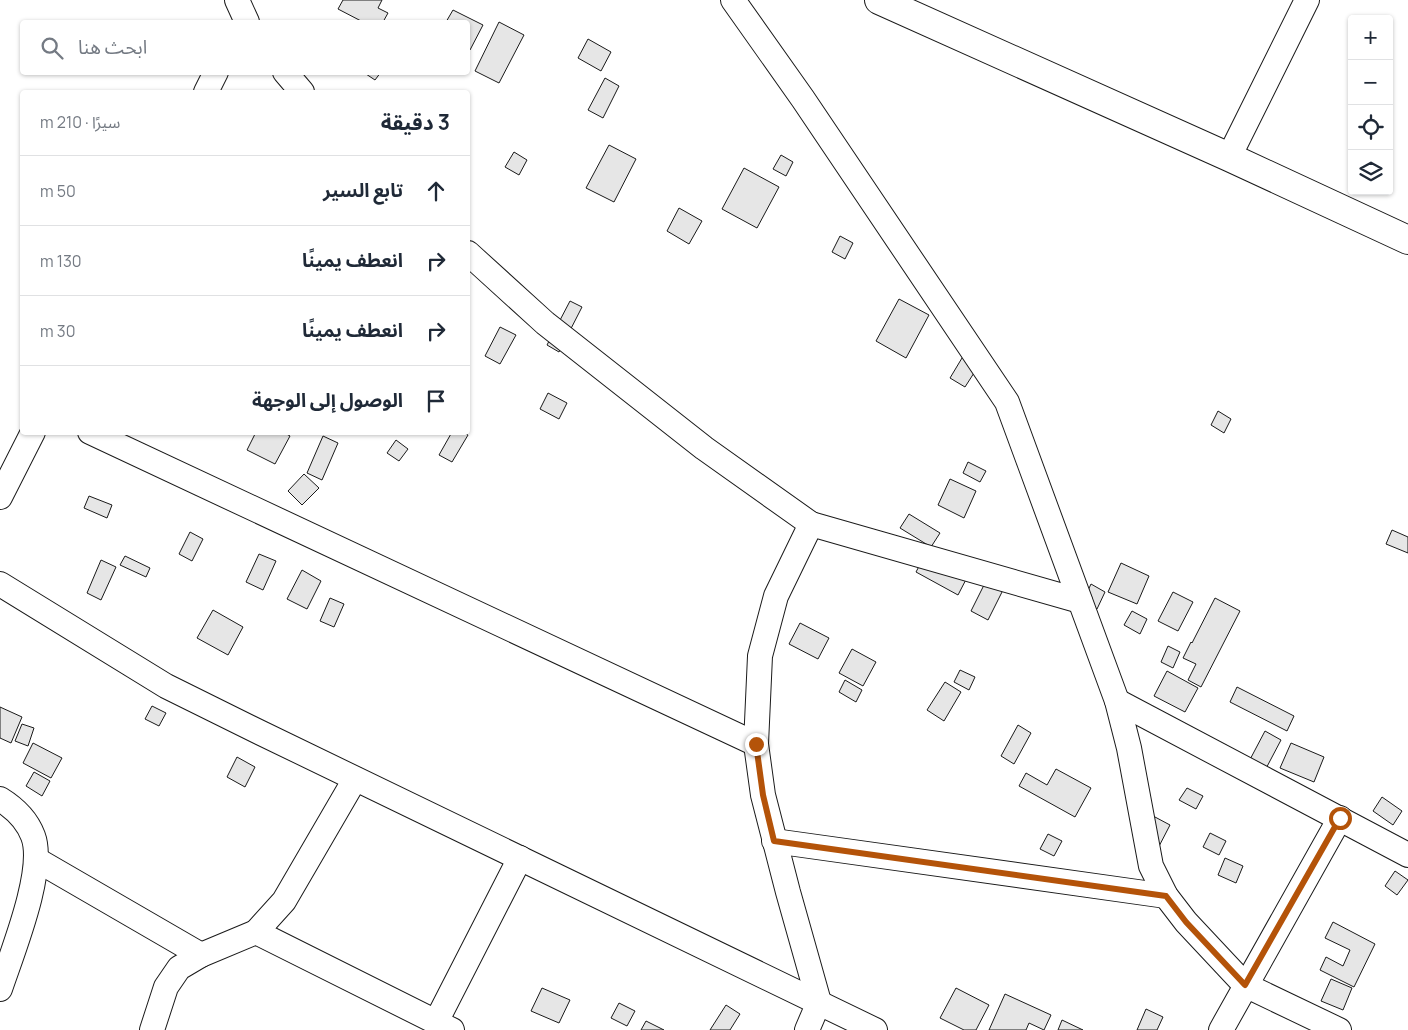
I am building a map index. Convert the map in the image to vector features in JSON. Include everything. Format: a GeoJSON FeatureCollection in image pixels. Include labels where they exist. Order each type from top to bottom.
{"type":"FeatureCollection","features":[{"type":"Feature","properties":{"kind":"street"},"geometry":{"type":"LineString","coordinates":[[734,0],[1007,402],[1117,701],[1129,748],[1151,866],[1166,896],[1186,922],[1245,985],[1340,1030]]}},
{"type":"Feature","properties":{"kind":"street"},"geometry":{"type":"LineString","coordinates":[[879,0],[1229,157],[1408,240]]}},
{"type":"Feature","properties":{"kind":"street"},"geometry":{"type":"LineString","coordinates":[[1229,157],[1307,0]]}},
{"type":"Feature","properties":{"kind":"street"},"geometry":{"type":"LineString","coordinates":[[207,90],[214,75]]}},
{"type":"Feature","properties":{"kind":"street"},"geometry":{"type":"LineString","coordinates":[[288,75],[300,90]]}},
{"type":"Feature","properties":{"kind":"street"},"geometry":{"type":"LineString","coordinates":[[470,255],[545,323],[696,442],[811,524],[1080,601]]}},
{"type":"Feature","properties":{"kind":"street"},"geometry":{"type":"LineString","coordinates":[[0,497],[31,435]]}},
{"type":"Feature","properties":{"kind":"street"},"geometry":{"type":"LineString","coordinates":[[96,435],[756,744]]}},
{"type":"Feature","properties":{"kind":"street"},"geometry":{"type":"LineString","coordinates":[[807,1030],[819,1002],[774,841],[763,795],[756,744],[760,656],[776,596],[811,524]]}},
{"type":"Feature","properties":{"kind":"street"},"geometry":{"type":"LineString","coordinates":[[0,584],[166,686],[875,1030]]}},
{"type":"Feature","properties":{"kind":"street"},"geometry":{"type":"LineString","coordinates":[[1117,701],[1408,855]]}},
{"type":"Feature","properties":{"kind":"street"},"geometry":{"type":"LineString","coordinates":[[152,1030],[166,987],[179,968],[201,955],[256,932],[284,902],[356,779]]}},
{"type":"Feature","properties":{"kind":"street"},"geometry":{"type":"LineString","coordinates":[[0,799],[15,808],[33,836],[37,860],[31,893],[0,989]]}},
{"type":"Feature","properties":{"kind":"street"},"geometry":{"type":"LineString","coordinates":[[1221,1030],[1340,818]]}},
{"type":"Feature","properties":{"kind":"street"},"geometry":{"type":"LineString","coordinates":[[774,841],[1166,896]]}},
{"type":"Feature","properties":{"kind":"street"},"geometry":{"type":"LineString","coordinates":[[256,932],[444,1026],[520,858]]}},
{"type":"Feature","properties":{"kind":"street"},"geometry":{"type":"LineString","coordinates":[[37,860],[201,955]]}},
{"type":"Feature","properties":{"kind":"building"},"geometry":{"type":"Polygon","coordinates":[[[343,0],[382,0],[378,8],[388,13],[384,20],[359,20],[338,9],[343,0]]]}},
{"type":"Feature","properties":{"kind":"building"},"geometry":{"type":"Polygon","coordinates":[[[453,10],[483,25],[470,50],[470,20],[447,20],[453,10]]]}},
{"type":"Feature","properties":{"kind":"building"},"geometry":{"type":"Polygon","coordinates":[[[499,22],[524,35],[499,83],[475,71],[499,22]]]}},
{"type":"Feature","properties":{"kind":"building"},"geometry":{"type":"Polygon","coordinates":[[[588,39],[611,52],[601,71],[578,58],[588,39]]]}},
{"type":"Feature","properties":{"kind":"building"},"geometry":{"type":"Polygon","coordinates":[[[368,75],[379,75],[375,80],[368,75]]]}},
{"type":"Feature","properties":{"kind":"building"},"geometry":{"type":"Polygon","coordinates":[[[605,78],[619,86],[603,118],[588,110],[605,78]]]}},
{"type":"Feature","properties":{"kind":"building"},"geometry":{"type":"Polygon","coordinates":[[[609,145],[636,159],[614,202],[586,188],[609,145]]]}},
{"type":"Feature","properties":{"kind":"building"},"geometry":{"type":"Polygon","coordinates":[[[514,152],[527,160],[519,175],[505,167],[514,152]]]}},
{"type":"Feature","properties":{"kind":"building"},"geometry":{"type":"Polygon","coordinates":[[[781,155],[793,162],[786,176],[773,169],[781,155]]]}},
{"type":"Feature","properties":{"kind":"building"},"geometry":{"type":"Polygon","coordinates":[[[744,168],[779,187],[757,228],[722,209],[744,168]]]}},
{"type":"Feature","properties":{"kind":"building"},"geometry":{"type":"Polygon","coordinates":[[[679,208],[702,221],[689,244],[667,231],[679,208]]]}},
{"type":"Feature","properties":{"kind":"building"},"geometry":{"type":"Polygon","coordinates":[[[840,236],[853,243],[845,259],[832,252],[840,236]]]}},
{"type":"Feature","properties":{"kind":"building"},"geometry":{"type":"Polygon","coordinates":[[[899,299],[929,315],[906,358],[876,341],[899,299]]]}},
{"type":"Feature","properties":{"kind":"building"},"geometry":{"type":"Polygon","coordinates":[[[570,301],[582,307],[559,352],[547,345],[570,301]]]}},
{"type":"Feature","properties":{"kind":"building"},"geometry":{"type":"Polygon","coordinates":[[[500,327],[516,335],[500,364],[485,356],[500,327]]]}},
{"type":"Feature","properties":{"kind":"building"},"geometry":{"type":"Polygon","coordinates":[[[965,353],[981,362],[965,387],[950,378],[965,353]]]}},
{"type":"Feature","properties":{"kind":"building"},"geometry":{"type":"Polygon","coordinates":[[[548,393],[567,403],[559,419],[540,409],[548,393]]]}},
{"type":"Feature","properties":{"kind":"building"},"geometry":{"type":"Polygon","coordinates":[[[1218,411],[1231,419],[1224,433],[1211,425],[1218,411]]]}},
{"type":"Feature","properties":{"kind":"building"},"geometry":{"type":"Polygon","coordinates":[[[254,435],[290,436],[275,464],[247,450],[254,435]]]}},
{"type":"Feature","properties":{"kind":"building"},"geometry":{"type":"Polygon","coordinates":[[[450,435],[468,435],[452,462],[439,455],[450,435]]]}},
{"type":"Feature","properties":{"kind":"building"},"geometry":{"type":"Polygon","coordinates":[[[323,436],[338,443],[322,480],[307,473],[323,436]]]}},
{"type":"Feature","properties":{"kind":"building"},"geometry":{"type":"Polygon","coordinates":[[[396,440],[408,449],[399,461],[387,453],[396,440]]]}},
{"type":"Feature","properties":{"kind":"building"},"geometry":{"type":"Polygon","coordinates":[[[968,462],[986,471],[980,482],[963,473],[968,462]]]}},
{"type":"Feature","properties":{"kind":"building"},"geometry":{"type":"Polygon","coordinates":[[[304,474],[319,488],[302,505],[288,491],[304,474]]]}},
{"type":"Feature","properties":{"kind":"building"},"geometry":{"type":"Polygon","coordinates":[[[950,479],[976,491],[964,518],[938,505],[950,479]]]}},
{"type":"Feature","properties":{"kind":"building"},"geometry":{"type":"Polygon","coordinates":[[[89,496],[112,505],[107,518],[84,508],[89,496]]]}},
{"type":"Feature","properties":{"kind":"building"},"geometry":{"type":"Polygon","coordinates":[[[909,514],[940,533],[931,547],[900,528],[909,514]]]}},
{"type":"Feature","properties":{"kind":"building"},"geometry":{"type":"Polygon","coordinates":[[[1392,530],[1408,537],[1408,553],[1386,544],[1392,530]]]}},
{"type":"Feature","properties":{"kind":"building"},"geometry":{"type":"Polygon","coordinates":[[[190,532],[203,539],[192,561],[179,554],[190,532]]]}},
{"type":"Feature","properties":{"kind":"building"},"geometry":{"type":"Polygon","coordinates":[[[948,551],[974,564],[958,595],[916,572],[924,557],[940,566],[948,551]]]}},
{"type":"Feature","properties":{"kind":"building"},"geometry":{"type":"Polygon","coordinates":[[[259,554],[276,561],[263,590],[246,582],[259,554]]]}},
{"type":"Feature","properties":{"kind":"building"},"geometry":{"type":"Polygon","coordinates":[[[125,556],[150,568],[146,577],[120,565],[125,556]]]}},
{"type":"Feature","properties":{"kind":"building"},"geometry":{"type":"Polygon","coordinates":[[[101,560],[116,567],[101,600],[87,593],[101,560]]]}},
{"type":"Feature","properties":{"kind":"building"},"geometry":{"type":"Polygon","coordinates":[[[1121,563],[1149,576],[1137,604],[1108,592],[1121,563]]]}},
{"type":"Feature","properties":{"kind":"building"},"geometry":{"type":"Polygon","coordinates":[[[302,570],[321,581],[307,609],[287,599],[302,570]]]}},
{"type":"Feature","properties":{"kind":"building"},"geometry":{"type":"Polygon","coordinates":[[[986,581],[1003,590],[988,620],[971,611],[986,581]]]}},
{"type":"Feature","properties":{"kind":"building"},"geometry":{"type":"Polygon","coordinates":[[[1091,584],[1105,592],[1097,609],[1083,601],[1091,584]]]}},
{"type":"Feature","properties":{"kind":"building"},"geometry":{"type":"Polygon","coordinates":[[[1173,592],[1193,602],[1178,631],[1158,621],[1173,592]]]}},
{"type":"Feature","properties":{"kind":"building"},"geometry":{"type":"Polygon","coordinates":[[[330,598],[344,604],[334,627],[320,621],[330,598]]]}},
{"type":"Feature","properties":{"kind":"building"},"geometry":{"type":"Polygon","coordinates":[[[1215,598],[1240,611],[1201,687],[1188,680],[1196,664],[1183,658],[1215,598]]]}},
{"type":"Feature","properties":{"kind":"building"},"geometry":{"type":"Polygon","coordinates":[[[213,610],[243,627],[228,655],[197,638],[213,610]]]}},
{"type":"Feature","properties":{"kind":"building"},"geometry":{"type":"Polygon","coordinates":[[[1132,611],[1147,619],[1140,634],[1124,625],[1132,611]]]}},
{"type":"Feature","properties":{"kind":"building"},"geometry":{"type":"Polygon","coordinates":[[[800,623],[829,638],[818,659],[789,644],[800,623]]]}},
{"type":"Feature","properties":{"kind":"building"},"geometry":{"type":"Polygon","coordinates":[[[1168,646],[1180,652],[1173,668],[1161,662],[1168,646]]]}},
{"type":"Feature","properties":{"kind":"building"},"geometry":{"type":"Polygon","coordinates":[[[852,649],[876,662],[863,686],[839,673],[852,649]]]}},
{"type":"Feature","properties":{"kind":"building"},"geometry":{"type":"Polygon","coordinates":[[[960,670],[975,677],[969,690],[954,682],[960,670]]]}},
{"type":"Feature","properties":{"kind":"building"},"geometry":{"type":"Polygon","coordinates":[[[1167,671],[1198,688],[1185,712],[1154,696],[1167,671]]]}},
{"type":"Feature","properties":{"kind":"building"},"geometry":{"type":"Polygon","coordinates":[[[845,680],[862,690],[856,702],[839,692],[845,680]]]}},
{"type":"Feature","properties":{"kind":"building"},"geometry":{"type":"Polygon","coordinates":[[[945,682],[961,692],[944,721],[927,710],[945,682]]]}},
{"type":"Feature","properties":{"kind":"building"},"geometry":{"type":"Polygon","coordinates":[[[1237,687],[1294,716],[1287,731],[1230,702],[1237,687]]]}},
{"type":"Feature","properties":{"kind":"building"},"geometry":{"type":"Polygon","coordinates":[[[152,706],[166,713],[159,726],[145,719],[152,706]]]}},
{"type":"Feature","properties":{"kind":"building"},"geometry":{"type":"Polygon","coordinates":[[[0,707],[22,717],[11,743],[0,738],[0,707]]]}},
{"type":"Feature","properties":{"kind":"building"},"geometry":{"type":"Polygon","coordinates":[[[22,724],[34,728],[28,746],[15,741],[22,724]]]}},
{"type":"Feature","properties":{"kind":"building"},"geometry":{"type":"Polygon","coordinates":[[[1018,725],[1031,733],[1014,764],[1001,756],[1018,725]]]}},
{"type":"Feature","properties":{"kind":"building"},"geometry":{"type":"Polygon","coordinates":[[[1265,731],[1281,740],[1261,778],[1245,769],[1265,731]]]}},
{"type":"Feature","properties":{"kind":"building"},"geometry":{"type":"Polygon","coordinates":[[[33,743],[62,758],[51,778],[23,763],[33,743]]]}},
{"type":"Feature","properties":{"kind":"building"},"geometry":{"type":"Polygon","coordinates":[[[1291,743],[1324,757],[1314,782],[1280,768],[1291,743]]]}},
{"type":"Feature","properties":{"kind":"building"},"geometry":{"type":"Polygon","coordinates":[[[237,757],[255,767],[245,787],[227,777],[237,757]]]}},
{"type":"Feature","properties":{"kind":"building"},"geometry":{"type":"Polygon","coordinates":[[[1056,769],[1091,788],[1075,817],[1019,786],[1026,773],[1047,785],[1056,769]]]}},
{"type":"Feature","properties":{"kind":"building"},"geometry":{"type":"Polygon","coordinates":[[[34,772],[50,781],[42,796],[26,786],[34,772]]]}},
{"type":"Feature","properties":{"kind":"building"},"geometry":{"type":"Polygon","coordinates":[[[1187,788],[1203,796],[1196,809],[1179,800],[1187,788]]]}},
{"type":"Feature","properties":{"kind":"building"},"geometry":{"type":"Polygon","coordinates":[[[1382,797],[1402,811],[1393,825],[1373,811],[1382,797]]]}},
{"type":"Feature","properties":{"kind":"building"},"geometry":{"type":"Polygon","coordinates":[[[1155,817],[1170,825],[1155,854],[1140,846],[1155,817]]]}},
{"type":"Feature","properties":{"kind":"building"},"geometry":{"type":"Polygon","coordinates":[[[1210,833],[1226,841],[1219,855],[1203,847],[1210,833]]]}},
{"type":"Feature","properties":{"kind":"building"},"geometry":{"type":"Polygon","coordinates":[[[1048,834],[1062,841],[1054,856],[1040,849],[1048,834]]]}},
{"type":"Feature","properties":{"kind":"building"},"geometry":{"type":"Polygon","coordinates":[[[1225,858],[1243,866],[1236,883],[1218,875],[1225,858]]]}},
{"type":"Feature","properties":{"kind":"building"},"geometry":{"type":"Polygon","coordinates":[[[1395,871],[1408,880],[1397,895],[1385,886],[1395,871]]]}},
{"type":"Feature","properties":{"kind":"building"},"geometry":{"type":"Polygon","coordinates":[[[1333,922],[1375,944],[1354,987],[1320,970],[1326,957],[1343,966],[1350,950],[1325,938],[1333,922]]]}},
{"type":"Feature","properties":{"kind":"building"},"geometry":{"type":"Polygon","coordinates":[[[1331,979],[1352,988],[1343,1010],[1321,1001],[1331,979]]]}},
{"type":"Feature","properties":{"kind":"building"},"geometry":{"type":"Polygon","coordinates":[[[542,988],[570,1000],[559,1023],[531,1011],[542,988]]]}},
{"type":"Feature","properties":{"kind":"building"},"geometry":{"type":"Polygon","coordinates":[[[956,988],[989,1005],[976,1030],[964,1030],[940,1018],[956,988]]]}},
{"type":"Feature","properties":{"kind":"building"},"geometry":{"type":"Polygon","coordinates":[[[1005,994],[1051,1015],[1044,1030],[1029,1023],[1026,1030],[989,1030],[1005,994]]]}},
{"type":"Feature","properties":{"kind":"building"},"geometry":{"type":"Polygon","coordinates":[[[619,1003],[635,1011],[627,1026],[611,1018],[619,1003]]]}},
{"type":"Feature","properties":{"kind":"building"},"geometry":{"type":"Polygon","coordinates":[[[726,1005],[740,1014],[730,1030],[710,1030],[726,1005]]]}},
{"type":"Feature","properties":{"kind":"building"},"geometry":{"type":"Polygon","coordinates":[[[1146,1009],[1163,1017],[1157,1030],[1137,1030],[1146,1009]]]}},
{"type":"Feature","properties":{"kind":"building"},"geometry":{"type":"Polygon","coordinates":[[[1062,1020],[1083,1030],[1058,1030],[1062,1020]]]}},
{"type":"Feature","properties":{"kind":"building"},"geometry":{"type":"Polygon","coordinates":[[[646,1021],[664,1030],[641,1030],[646,1021]]]}},
{"type":"Feature","properties":{"kind":"route"},"geometry":{"type":"LineString","coordinates":[[756,744],[763,795],[774,841],[1166,896],[1186,922],[1245,985],[1340,818]]}}]}
